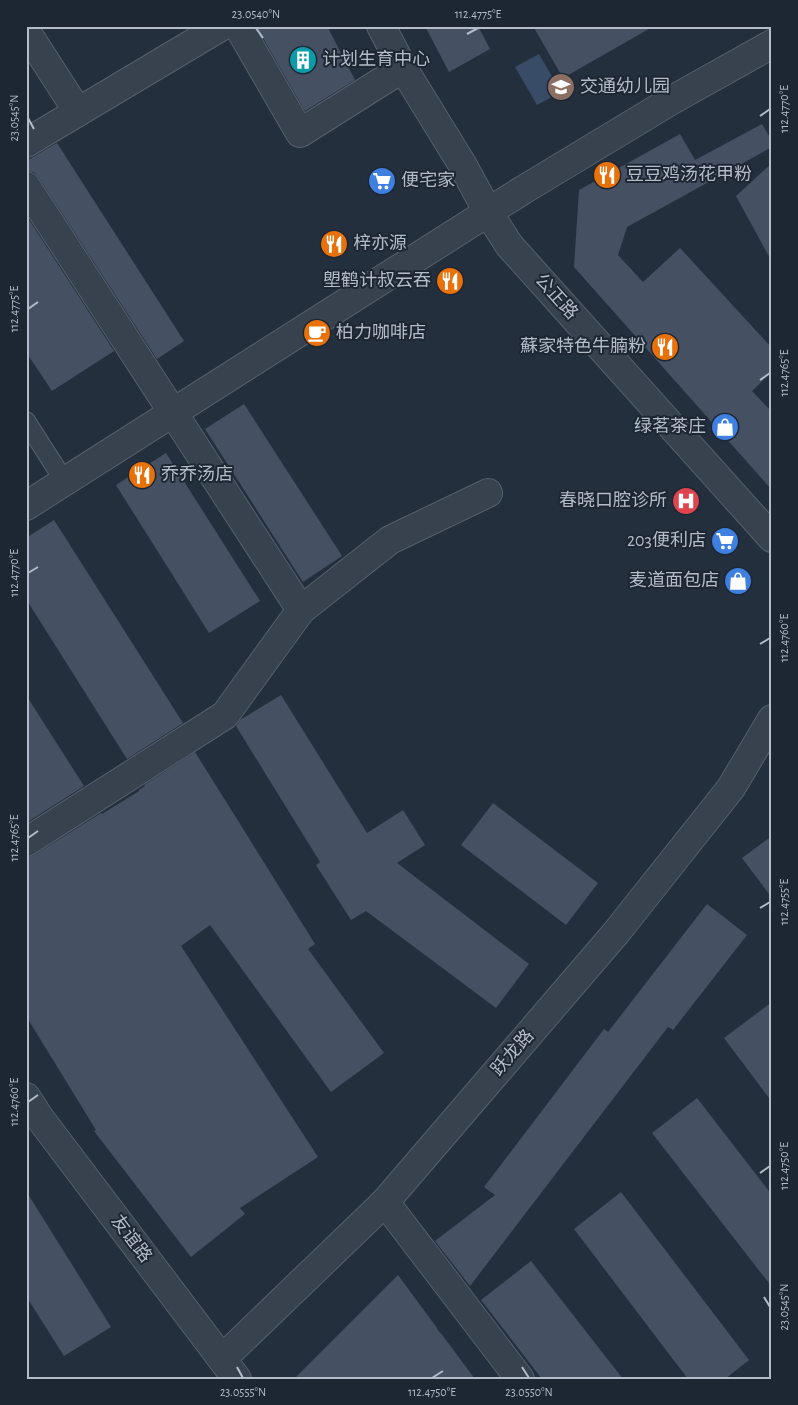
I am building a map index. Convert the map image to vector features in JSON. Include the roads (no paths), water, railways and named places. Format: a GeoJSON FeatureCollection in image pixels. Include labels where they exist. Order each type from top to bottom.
{"type":"FeatureCollection","features":[{"type":"Feature","properties":{"kind":"street"},"geometry":{"type":"LineString","coordinates":[[26,143],[222,26]]}},
{"type":"Feature","properties":{"kind":"street"},"geometry":{"type":"LineString","coordinates":[[238,26],[300,133],[404,68]]}},
{"type":"Feature","properties":{"kind":"street","name":"公正路"},"geometry":{"type":"LineString","coordinates":[[381,26],[509,245],[772,538]]}},
{"type":"Feature","properties":{"kind":"street"},"geometry":{"type":"LineString","coordinates":[[26,31],[78,112]]}},
{"type":"Feature","properties":{"kind":"street"},"geometry":{"type":"LineString","coordinates":[[26,506],[488,212],[672,100],[772,44]]}},
{"type":"Feature","properties":{"kind":"street"},"geometry":{"type":"LineString","coordinates":[[26,186],[301,610]]}},
{"type":"Feature","properties":{"kind":"street"},"geometry":{"type":"LineString","coordinates":[[26,842],[225,715],[301,610],[390,540],[488,493]]}},
{"type":"Feature","properties":{"kind":"street","name":"跃龙路"},"geometry":{"type":"LineString","coordinates":[[229,1369],[385,1202],[615,934],[731,788],[772,719]]}},
{"type":"Feature","properties":{"kind":"street","name":"友谊路"},"geometry":{"type":"LineString","coordinates":[[26,1097],[45,1125],[229,1369]]}},
{"type":"Feature","properties":{"kind":"street"},"geometry":{"type":"LineString","coordinates":[[385,1202],[520,1379]]}},
{"type":"Feature","properties":{"kind":"lane"},"geometry":{"type":"LineString","coordinates":[[26,421],[65,482]]}},
{"type":"Feature","properties":{"kind":"water"},"geometry":{"type":"Polygon","coordinates":[[[539,54],[561,92],[537,105],[515,67],[539,54]]]}},
{"type":"Feature","properties":{"kind":"place","name":"计划生育中心"},"geometry":{"type":"Point","coordinates":[303,60]}},
{"type":"Feature","properties":{"kind":"place","name":"交通幼儿园"},"geometry":{"type":"Point","coordinates":[561,87]}},
{"type":"Feature","properties":{"kind":"place","name":"豆豆鸡汤花甲粉"},"geometry":{"type":"Point","coordinates":[607,175]}},
{"type":"Feature","properties":{"kind":"place","name":"便宅家"},"geometry":{"type":"Point","coordinates":[382,181]}},
{"type":"Feature","properties":{"kind":"place","name":"梓亦源"},"geometry":{"type":"Point","coordinates":[334,244]}},
{"type":"Feature","properties":{"kind":"place","name":"塱鹤计叔云吞"},"geometry":{"type":"Point","coordinates":[450,281]}},
{"type":"Feature","properties":{"kind":"place","name":"柏力咖啡店"},"geometry":{"type":"Point","coordinates":[317,333]}},
{"type":"Feature","properties":{"kind":"place","name":"蘇家特色牛腩粉"},"geometry":{"type":"Point","coordinates":[665,347]}},
{"type":"Feature","properties":{"kind":"place","name":"绿茗茶庄"},"geometry":{"type":"Point","coordinates":[725,427]}},
{"type":"Feature","properties":{"kind":"place","name":"乔乔汤店"},"geometry":{"type":"Point","coordinates":[142,475]}},
{"type":"Feature","properties":{"kind":"place","name":"春晓口腔诊所"},"geometry":{"type":"Point","coordinates":[686,501]}},
{"type":"Feature","properties":{"kind":"place","name":"203便利店"},"geometry":{"type":"Point","coordinates":[725,541]}},
{"type":"Feature","properties":{"kind":"place","name":"麦道面包店"},"geometry":{"type":"Point","coordinates":[738,581]}}]}
